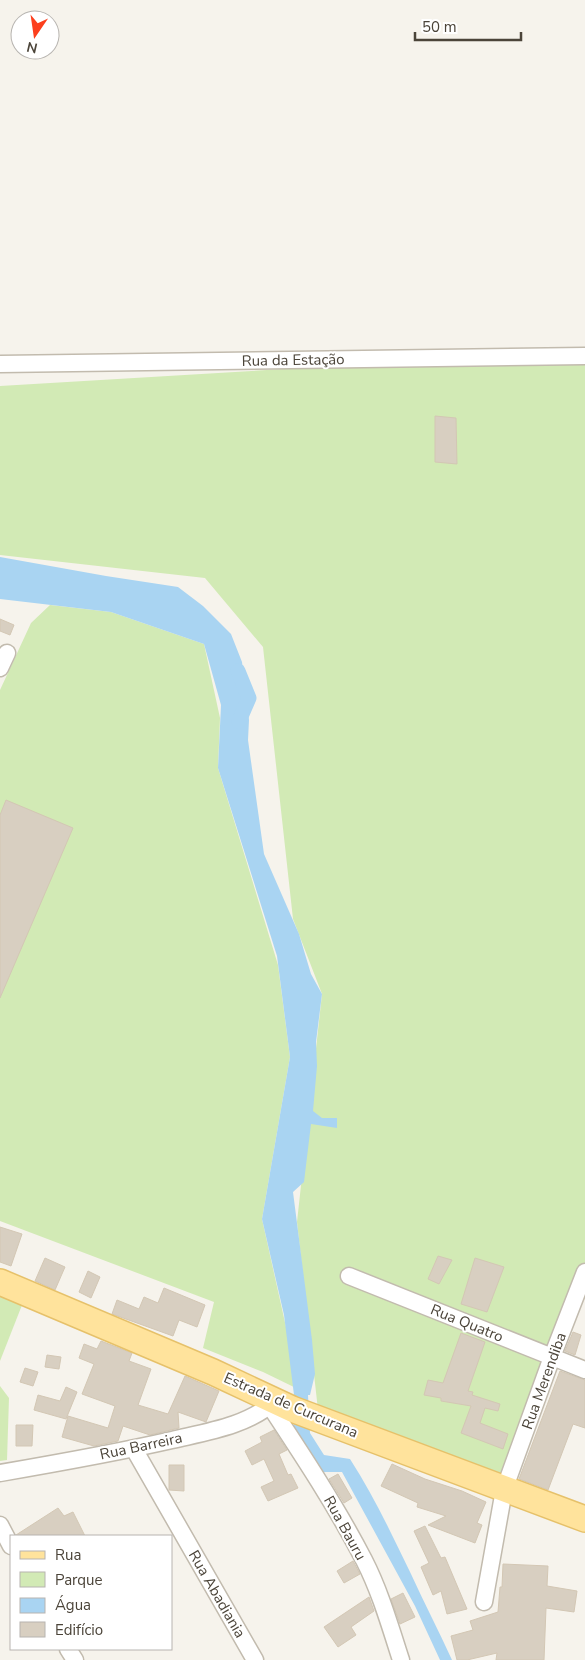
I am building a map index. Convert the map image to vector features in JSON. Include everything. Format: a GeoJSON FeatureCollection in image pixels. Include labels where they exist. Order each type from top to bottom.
{"type":"FeatureCollection","features":[{"type":"Feature","properties":{"kind":"main road","name":"Estrada de Curcurana"},"geometry":{"type":"LineString","coordinates":[[0,1282],[213,1372],[279,1405],[585,1519]]}},
{"type":"Feature","properties":{"kind":"street","name":"Rua da Estação"},"geometry":{"type":"LineString","coordinates":[[0,364],[585,356]]}},
{"type":"Feature","properties":{"kind":"street"},"geometry":{"type":"LineString","coordinates":[[0,668],[7,653]]}},
{"type":"Feature","properties":{"kind":"street","name":"Rua Merendiba"},"geometry":{"type":"LineString","coordinates":[[484,1602],[504,1490],[585,1272]]}},
{"type":"Feature","properties":{"kind":"street","name":"Rua Quatro"},"geometry":{"type":"LineString","coordinates":[[349,1276],[585,1370]]}},
{"type":"Feature","properties":{"kind":"street","name":"Rua Barreira"},"geometry":{"type":"LineString","coordinates":[[0,1473],[134,1449],[229,1426],[279,1405]]}},
{"type":"Feature","properties":{"kind":"street","name":"Rua Bauru"},"geometry":{"type":"LineString","coordinates":[[279,1405],[364,1561],[384,1607],[401,1660]]}},
{"type":"Feature","properties":{"kind":"street","name":"Rua Abadiania"},"geometry":{"type":"LineString","coordinates":[[134,1449],[255,1660]]}},
{"type":"Feature","properties":{"kind":"street"},"geometry":{"type":"LineString","coordinates":[[0,1526],[10,1544]]}},
{"type":"Feature","properties":{"kind":"green space"},"geometry":{"type":"Polygon","coordinates":[[[468,358],[585,359],[585,1269],[508,1480],[318,1410],[297,1222],[322,994],[293,919],[263,647],[205,578],[0,555],[0,386],[468,358]]]}},
{"type":"Feature","properties":{"kind":"green space"},"geometry":{"type":"Polygon","coordinates":[[[50,605],[111,612],[204,644],[220,718],[218,768],[278,965],[290,1057],[262,1219],[300,1390],[263,1372],[203,1348],[214,1302],[0,1221],[0,690],[31,623],[50,605]]]}},
{"type":"Feature","properties":{"kind":"green space"},"geometry":{"type":"Polygon","coordinates":[[[0,1290],[24,1300],[0,1361],[0,1290]]]}},
{"type":"Feature","properties":{"kind":"green space"},"geometry":{"type":"Polygon","coordinates":[[[0,1386],[9,1398],[7,1460],[0,1461],[0,1386]]]}},
{"type":"Feature","properties":{"kind":"water"},"geometry":{"type":"Polygon","coordinates":[[[0,557],[178,587],[203,606],[231,634],[242,662],[249,720],[248,740],[264,854],[299,934],[311,974],[322,994],[316,1042],[317,1066],[313,1111],[322,1118],[337,1118],[337,1128],[311,1124],[304,1182],[293,1192],[315,1374],[310,1395],[308,1395],[310,1433],[324,1455],[350,1459],[382,1516],[452,1660],[440,1660],[415,1606],[342,1472],[323,1472],[306,1457],[294,1431],[294,1395],[284,1315],[262,1219],[290,1057],[277,956],[218,768],[221,705],[204,644],[111,612],[0,599],[0,557]]]}},
{"type":"Feature","properties":{"kind":"building"},"geometry":{"type":"Polygon","coordinates":[[[435,416],[456,418],[457,464],[435,462],[435,416]]]}},
{"type":"Feature","properties":{"kind":"building"},"geometry":{"type":"Polygon","coordinates":[[[0,619],[14,625],[10,635],[0,631],[0,619]]]}},
{"type":"Feature","properties":{"kind":"building"},"geometry":{"type":"Polygon","coordinates":[[[6,800],[73,828],[0,998],[0,815],[6,800]]]}},
{"type":"Feature","properties":{"kind":"building"},"geometry":{"type":"Polygon","coordinates":[[[0,1227],[22,1234],[11,1266],[0,1262],[0,1227]]]}},
{"type":"Feature","properties":{"kind":"building"},"geometry":{"type":"Polygon","coordinates":[[[438,1256],[452,1260],[439,1284],[428,1279],[438,1256]]]}},
{"type":"Feature","properties":{"kind":"building"},"geometry":{"type":"Polygon","coordinates":[[[45,1258],[65,1267],[55,1290],[35,1281],[45,1258]]]}},
{"type":"Feature","properties":{"kind":"building"},"geometry":{"type":"Polygon","coordinates":[[[475,1258],[504,1267],[487,1312],[461,1304],[475,1258]]]}},
{"type":"Feature","properties":{"kind":"building"},"geometry":{"type":"Polygon","coordinates":[[[88,1271],[100,1277],[91,1298],[79,1292],[88,1271]]]}},
{"type":"Feature","properties":{"kind":"building"},"geometry":{"type":"Polygon","coordinates":[[[164,1288],[205,1305],[197,1327],[179,1320],[173,1336],[112,1314],[117,1300],[139,1309],[144,1297],[158,1303],[164,1288]]]}},
{"type":"Feature","properties":{"kind":"building"},"geometry":{"type":"Polygon","coordinates":[[[573,1332],[581,1335],[575,1355],[565,1351],[573,1332]]]}},
{"type":"Feature","properties":{"kind":"building"},"geometry":{"type":"Polygon","coordinates":[[[461,1333],[485,1342],[468,1391],[473,1392],[472,1395],[500,1404],[498,1411],[485,1408],[480,1423],[508,1434],[503,1449],[461,1433],[471,1406],[441,1401],[441,1398],[424,1395],[428,1380],[443,1383],[461,1333]]]}},
{"type":"Feature","properties":{"kind":"building"},"geometry":{"type":"Polygon","coordinates":[[[101,1341],[132,1353],[129,1361],[151,1369],[138,1405],[168,1414],[185,1376],[219,1391],[206,1422],[178,1412],[179,1428],[150,1435],[123,1426],[118,1441],[94,1446],[62,1437],[68,1416],[108,1428],[115,1406],[82,1394],[94,1364],[79,1358],[84,1344],[97,1349],[101,1341]]]}},
{"type":"Feature","properties":{"kind":"building"},"geometry":{"type":"Polygon","coordinates":[[[47,1355],[61,1357],[59,1369],[45,1367],[47,1355]]]}},
{"type":"Feature","properties":{"kind":"building"},"geometry":{"type":"Polygon","coordinates":[[[25,1368],[38,1372],[33,1386],[20,1382],[25,1368]]]}},
{"type":"Feature","properties":{"kind":"building"},"geometry":{"type":"Polygon","coordinates":[[[560,1371],[585,1380],[585,1428],[573,1424],[548,1490],[519,1479],[560,1371]]]}},
{"type":"Feature","properties":{"kind":"building"},"geometry":{"type":"Polygon","coordinates":[[[66,1387],[77,1392],[66,1419],[34,1410],[38,1395],[60,1401],[66,1387]]]}},
{"type":"Feature","properties":{"kind":"building"},"geometry":{"type":"Polygon","coordinates":[[[16,1425],[33,1425],[32,1446],[16,1446],[16,1425]]]}},
{"type":"Feature","properties":{"kind":"building"},"geometry":{"type":"Polygon","coordinates":[[[274,1430],[287,1450],[279,1454],[288,1475],[291,1474],[298,1488],[268,1501],[261,1487],[274,1481],[264,1459],[252,1465],[245,1451],[262,1442],[260,1437],[274,1430]]]}},
{"type":"Feature","properties":{"kind":"building"},"geometry":{"type":"Polygon","coordinates":[[[392,1464],[425,1479],[462,1491],[486,1502],[477,1523],[482,1525],[475,1543],[428,1525],[446,1516],[417,1507],[418,1503],[381,1486],[392,1464]]]}},
{"type":"Feature","properties":{"kind":"building"},"geometry":{"type":"Polygon","coordinates":[[[169,1465],[184,1465],[184,1491],[169,1490],[169,1465]]]}},
{"type":"Feature","properties":{"kind":"building"},"geometry":{"type":"Polygon","coordinates":[[[338,1474],[352,1498],[344,1503],[329,1479],[338,1474]]]}},
{"type":"Feature","properties":{"kind":"building"},"geometry":{"type":"Polygon","coordinates":[[[58,1508],[64,1516],[73,1512],[84,1535],[16,1535],[58,1508]]]}},
{"type":"Feature","properties":{"kind":"building"},"geometry":{"type":"Polygon","coordinates":[[[425,1526],[441,1558],[445,1557],[467,1609],[447,1614],[441,1591],[433,1595],[421,1567],[429,1563],[414,1531],[425,1526]]]}},
{"type":"Feature","properties":{"kind":"building"},"geometry":{"type":"Polygon","coordinates":[[[353,1561],[360,1574],[344,1583],[337,1571],[353,1561]]]}},
{"type":"Feature","properties":{"kind":"building"},"geometry":{"type":"Polygon","coordinates":[[[503,1564],[548,1566],[547,1586],[577,1591],[574,1612],[546,1608],[544,1660],[496,1660],[497,1653],[467,1660],[457,1660],[451,1636],[473,1630],[470,1621],[498,1612],[503,1564]]]}},
{"type":"Feature","properties":{"kind":"building"},"geometry":{"type":"Polygon","coordinates":[[[403,1593],[415,1617],[400,1624],[391,1599],[403,1593]]]}},
{"type":"Feature","properties":{"kind":"building"},"geometry":{"type":"Polygon","coordinates":[[[369,1597],[374,1611],[351,1627],[356,1635],[338,1647],[324,1627],[369,1597]]]}},
{"type":"Feature","properties":{"kind":"waterway"},"geometry":{"type":"LineString","coordinates":[[238,671],[249,698],[239,721]]}}]}
